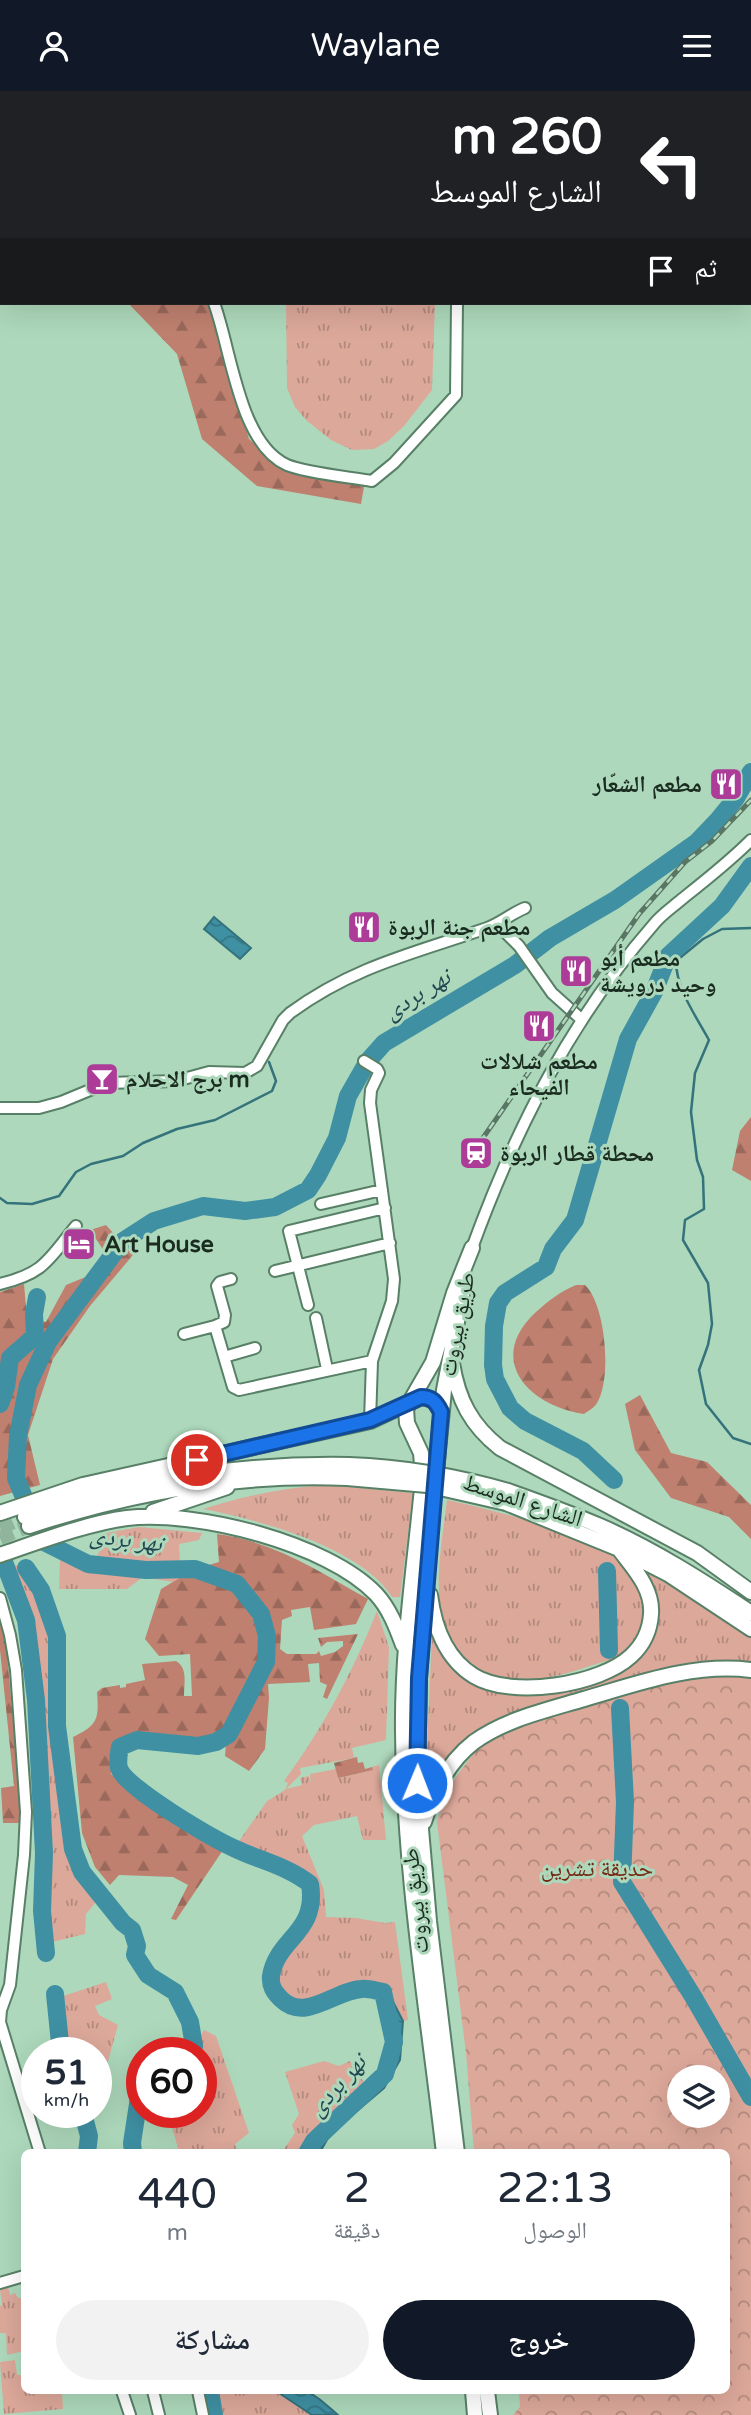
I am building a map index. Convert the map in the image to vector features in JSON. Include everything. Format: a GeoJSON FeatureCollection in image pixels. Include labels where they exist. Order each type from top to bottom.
{"type":"FeatureCollection","features":[{"type":"Feature","properties":{"kind":"main road","name":"طريق بيروت"},"geometry":{"type":"LineString","coordinates":[[457,2149],[417,1783],[419,1678],[441,1412],[472,1248]]}},
{"type":"Feature","properties":{"kind":"main road","name":"طريق بيروت"},"geometry":{"type":"LineString","coordinates":[[444,2149],[405,1816],[405,1648],[423,1478],[421,1453],[405,1415],[408,1403],[433,1362],[454,1293],[472,1248]]}},
{"type":"Feature","properties":{"kind":"main road"},"geometry":{"type":"LineString","coordinates":[[451,1352],[462,1404],[472,1422],[492,1441],[517,1458],[697,1553],[751,1592]]}},
{"type":"Feature","properties":{"kind":"main road","name":"الشارع الموسط"},"geometry":{"type":"LineString","coordinates":[[348,1471],[183,1486],[27,1522],[98,1493],[370,1420],[421,1397],[434,1400],[441,1412]]}},
{"type":"Feature","properties":{"kind":"main road","name":"الشارع الموسط"},"geometry":{"type":"LineString","coordinates":[[0,1513],[83,1485],[176,1471],[277,1466],[348,1471],[418,1471],[603,1527],[705,1582],[751,1613]]}},
{"type":"Feature","properties":{"kind":"main road"},"geometry":{"type":"LineString","coordinates":[[0,1555],[107,1522],[142,1516],[246,1480]]}},
{"type":"Feature","properties":{"kind":"main road","name":"الشارع الموسط"},"geometry":{"type":"LineString","coordinates":[[507,1497],[668,1574],[751,1629]]}},
{"type":"Feature","properties":{"kind":"main road"},"geometry":{"type":"LineString","coordinates":[[142,1516],[189,1518],[261,1533],[325,1560],[363,1582],[378,1596],[395,1622],[405,1648]]}},
{"type":"Feature","properties":{"kind":"main road"},"geometry":{"type":"LineString","coordinates":[[427,1562],[437,1629],[445,1646],[457,1661],[474,1676],[487,1682],[514,1688],[541,1688],[584,1678],[617,1665],[631,1657],[648,1633],[651,1612],[649,1594],[619,1549]]}},
{"type":"Feature","properties":{"kind":"main road"},"geometry":{"type":"LineString","coordinates":[[421,1834],[432,1797],[449,1767],[474,1743],[503,1725],[669,1674],[730,1668],[751,1670]]}},
{"type":"Feature","properties":{"kind":"main road"},"geometry":{"type":"LineString","coordinates":[[472,2394],[475,2415]]}},
{"type":"Feature","properties":{"kind":"main road"},"geometry":{"type":"LineString","coordinates":[[488,2394],[490,2415]]}},
{"type":"Feature","properties":{"kind":"street"},"geometry":{"type":"LineString","coordinates":[[215,305],[255,435],[275,458],[288,466],[372,481],[394,463],[456,395],[457,305]]}},
{"type":"Feature","properties":{"kind":"street","name":"طريق بيروت"},"geometry":{"type":"LineString","coordinates":[[472,1248],[519,1131],[581,1019],[655,922],[727,864],[751,840]]}},
{"type":"Feature","properties":{"kind":"street"},"geometry":{"type":"LineString","coordinates":[[0,1108],[39,1108],[107,1083],[176,1081],[209,1072],[251,1071],[257,1066],[290,1013],[340,980],[419,948],[497,924],[509,914],[525,908]]}},
{"type":"Feature","properties":{"kind":"street"},"geometry":{"type":"LineString","coordinates":[[497,924],[519,946],[552,993],[581,1019]]}},
{"type":"Feature","properties":{"kind":"street"},"geometry":{"type":"LineString","coordinates":[[364,1061],[379,1073],[371,1090],[370,1103],[394,1289],[372,1361],[370,1420]]}},
{"type":"Feature","properties":{"kind":"street"},"geometry":{"type":"LineString","coordinates":[[321,1204],[382,1190]]}},
{"type":"Feature","properties":{"kind":"street"},"geometry":{"type":"LineString","coordinates":[[309,1305],[289,1231],[385,1208]]}},
{"type":"Feature","properties":{"kind":"street"},"geometry":{"type":"LineString","coordinates":[[0,1284],[35,1273],[42,1268],[76,1226]]}},
{"type":"Feature","properties":{"kind":"street"},"geometry":{"type":"LineString","coordinates":[[275,1271],[390,1243]]}},
{"type":"Feature","properties":{"kind":"street"},"geometry":{"type":"LineString","coordinates":[[184,1334],[222,1324],[225,1319],[217,1286],[220,1282],[231,1279]]}},
{"type":"Feature","properties":{"kind":"street"},"geometry":{"type":"LineString","coordinates":[[316,1318],[327,1370]]}},
{"type":"Feature","properties":{"kind":"street"},"geometry":{"type":"LineString","coordinates":[[215,1327],[233,1387],[239,1390],[372,1361]]}},
{"type":"Feature","properties":{"kind":"street"},"geometry":{"type":"LineString","coordinates":[[224,1357],[255,1348]]}},
{"type":"Feature","properties":{"kind":"street"},"geometry":{"type":"LineString","coordinates":[[0,1598],[16,1670],[26,1812],[10,1985],[1,2004],[0,2016],[1,2029],[39,2149]]}},
{"type":"Feature","properties":{"kind":"street"},"geometry":{"type":"LineString","coordinates":[[0,2283],[21,2277]]}},
{"type":"Feature","properties":{"kind":"street"},"geometry":{"type":"LineString","coordinates":[[123,2394],[130,2415]]}},
{"type":"Feature","properties":{"kind":"street"},"geometry":{"type":"LineString","coordinates":[[154,2394],[159,2415]]}},
{"type":"Feature","properties":{"kind":"street"},"geometry":{"type":"LineString","coordinates":[[198,2394],[202,2415]]}},
{"type":"Feature","properties":{"kind":"green space"},"geometry":{"type":"Polygon","coordinates":[[[130,305],[211,305],[249,439],[281,468],[365,481],[361,504],[257,486],[202,439],[177,354],[130,305]]]}},
{"type":"Feature","properties":{"kind":"green space"},"geometry":{"type":"Polygon","coordinates":[[[286,305],[435,305],[432,390],[404,426],[388,441],[374,449],[352,450],[331,440],[306,420],[295,407],[287,388],[286,305]]]}},
{"type":"Feature","properties":{"kind":"green space"},"geometry":{"type":"Polygon","coordinates":[[[751,1117],[751,1181],[732,1170],[740,1131],[751,1117]]]}},
{"type":"Feature","properties":{"kind":"green space"},"geometry":{"type":"Polygon","coordinates":[[[106,1225],[133,1255],[90,1306],[53,1359],[28,1435],[40,1485],[0,1496],[0,1292],[24,1284],[27,1318],[46,1322],[66,1285],[88,1276],[106,1254],[90,1230],[106,1225]]]}},
{"type":"Feature","properties":{"kind":"green space"},"geometry":{"type":"Polygon","coordinates":[[[576,1285],[585,1285],[592,1295],[598,1309],[604,1342],[602,1392],[596,1405],[584,1414],[564,1409],[531,1391],[520,1378],[514,1363],[514,1347],[521,1330],[545,1304],[576,1285]]]}},
{"type":"Feature","properties":{"kind":"green space"},"geometry":{"type":"Polygon","coordinates":[[[640,1395],[671,1453],[707,1462],[751,1505],[751,1539],[729,1517],[671,1498],[635,1450],[625,1404],[640,1395]]]}},
{"type":"Feature","properties":{"kind":"green space"},"geometry":{"type":"Polygon","coordinates":[[[329,1485],[413,1493],[400,1597],[392,1597],[357,1564],[333,1550],[279,1528],[203,1509],[265,1493],[329,1485]]]}},
{"type":"Feature","properties":{"kind":"green space"},"geometry":{"type":"Polygon","coordinates":[[[447,1500],[547,1527],[614,1554],[637,1577],[642,1589],[644,1617],[634,1643],[624,1653],[610,1660],[572,1672],[535,1679],[499,1678],[482,1672],[467,1661],[454,1646],[441,1613],[440,1555],[447,1500]]]}},
{"type":"Feature","properties":{"kind":"green space"},"geometry":{"type":"Polygon","coordinates":[[[139,1527],[202,1533],[199,1540],[179,1544],[180,1564],[96,1559],[107,1533],[139,1527]]]}},
{"type":"Feature","properties":{"kind":"green space"},"geometry":{"type":"Polygon","coordinates":[[[217,1534],[257,1543],[277,1551],[314,1568],[368,1599],[356,1624],[314,1630],[310,1607],[291,1610],[292,1616],[282,1620],[280,1649],[287,1654],[316,1654],[319,1651],[321,1656],[335,1652],[343,1646],[343,1641],[327,1642],[321,1647],[318,1638],[358,1634],[327,1699],[323,1697],[327,1685],[320,1682],[319,1663],[308,1664],[310,1682],[268,1684],[265,1749],[249,1771],[225,1756],[227,1732],[201,1743],[139,1737],[119,1744],[113,1752],[111,1774],[130,1790],[223,1850],[176,1920],[171,1919],[188,1885],[173,1877],[119,1875],[110,1885],[95,1867],[82,1833],[73,1737],[88,1729],[95,1720],[98,1709],[97,1692],[102,1688],[120,1685],[120,1688],[126,1687],[126,1684],[145,1680],[142,1664],[176,1661],[184,1672],[184,1696],[192,1696],[190,1654],[159,1656],[145,1639],[161,1589],[195,1569],[219,1562],[217,1534]]]}},
{"type":"Feature","properties":{"kind":"green space"},"geometry":{"type":"Polygon","coordinates":[[[60,1556],[85,1567],[184,1576],[173,1582],[143,1577],[127,1589],[59,1589],[60,1556]]]}},
{"type":"Feature","properties":{"kind":"green space"},"geometry":{"type":"Polygon","coordinates":[[[17,1565],[40,1591],[56,1638],[56,1721],[72,1848],[82,1876],[100,1897],[86,1914],[85,1934],[48,1943],[48,1853],[41,1701],[29,1619],[12,1566],[17,1565]]]}},
{"type":"Feature","properties":{"kind":"green space"},"geometry":{"type":"Polygon","coordinates":[[[641,1567],[751,1636],[751,1663],[704,1662],[658,1670],[502,1719],[482,1729],[456,1750],[425,1793],[432,1634],[449,1662],[506,1692],[607,1676],[655,1625],[641,1567]]]}},
{"type":"Feature","properties":{"kind":"green space"},"geometry":{"type":"Polygon","coordinates":[[[377,1611],[389,1647],[386,1740],[352,1748],[354,1758],[300,1768],[301,1774],[286,1789],[302,1785],[300,1778],[309,1776],[311,1783],[310,1774],[336,1769],[338,1778],[373,1770],[372,1767],[379,1765],[386,1840],[363,1840],[357,1816],[314,1825],[302,1836],[324,1890],[326,1917],[395,1922],[408,2020],[403,2021],[388,1992],[354,1991],[318,2005],[305,2007],[292,2005],[280,1998],[273,1989],[274,1968],[286,1947],[311,1919],[313,1883],[310,1874],[235,1847],[267,1801],[285,1790],[288,1783],[284,1781],[336,1699],[377,1611]]]}},
{"type":"Feature","properties":{"kind":"green space"},"geometry":{"type":"Polygon","coordinates":[[[0,1616],[4,1623],[23,1823],[3,1823],[1,1788],[14,1786],[0,1650],[0,1616]]]}},
{"type":"Feature","properties":{"kind":"green space","name":"حديقة تشرين"},"geometry":{"type":"Polygon","coordinates":[[[727,1674],[751,1677],[751,2415],[513,2415],[520,2407],[519,2394],[730,2394],[730,2149],[474,2149],[466,2053],[437,1822],[445,1794],[477,1750],[503,1732],[667,1682],[727,1674]]]}},
{"type":"Feature","properties":{"kind":"green space"},"geometry":{"type":"Polygon","coordinates":[[[357,1757],[358,1763],[363,1762],[365,1769],[372,1767],[373,1770],[338,1778],[334,1763],[357,1757]]]}},
{"type":"Feature","properties":{"kind":"green space"},"geometry":{"type":"Polygon","coordinates":[[[106,1982],[112,1999],[95,2006],[99,2015],[118,2025],[112,2047],[112,2037],[61,2037],[57,1998],[106,1982]]]}},
{"type":"Feature","properties":{"kind":"green space"},"geometry":{"type":"Polygon","coordinates":[[[204,2030],[216,2037],[200,2037],[204,2030]]]}},
{"type":"Feature","properties":{"kind":"green space"},"geometry":{"type":"Polygon","coordinates":[[[217,2039],[249,2133],[235,2144],[236,2149],[178,2149],[172,2128],[217,2128],[217,2039]]]}},
{"type":"Feature","properties":{"kind":"green space"},"geometry":{"type":"Polygon","coordinates":[[[324,2061],[339,2066],[350,2061],[367,2087],[311,2139],[305,2149],[284,2149],[295,2133],[292,2125],[299,2114],[285,2072],[324,2061]]]}},
{"type":"Feature","properties":{"kind":"green space"},"geometry":{"type":"Polygon","coordinates":[[[8,2287],[10,2295],[15,2293],[21,2298],[21,2352],[7,2355],[6,2333],[0,2333],[0,2289],[8,2287]]]}},
{"type":"Feature","properties":{"kind":"green space"},"geometry":{"type":"Polygon","coordinates":[[[15,2360],[17,2375],[21,2375],[21,2394],[62,2394],[63,2409],[4,2414],[0,2362],[15,2360]]]}},
{"type":"Feature","properties":{"kind":"green space"},"geometry":{"type":"Polygon","coordinates":[[[214,2394],[280,2394],[312,2415],[217,2415],[214,2394]]]}},
{"type":"Feature","properties":{"kind":"water"},"geometry":{"type":"Polygon","coordinates":[[[214,917],[251,948],[240,959],[204,929],[214,917]]]}},
{"type":"Feature","properties":{"kind":"water"},"geometry":{"type":"Polygon","coordinates":[[[361,1989],[388,1992],[403,2021],[400,2060],[384,2088],[331,2133],[322,2149],[309,2149],[314,2141],[385,2074],[394,2042],[383,1992],[361,1989]]]}},
{"type":"Feature","properties":{"kind":"water"},"geometry":{"type":"Polygon","coordinates":[[[280,2394],[310,2394],[338,2415],[312,2415],[280,2394]]]}},
{"type":"Feature","properties":{"kind":"waterway","name":"نهر بردى"},"geometry":{"type":"LineString","coordinates":[[309,2149],[314,2141],[385,2074],[394,2042],[383,1992],[364,1989],[352,1991],[310,2007],[300,2008],[290,2006],[281,1999],[273,1989],[271,1976],[281,1952],[303,1925],[308,1914],[310,1884],[284,1869],[227,1844],[172,1813],[125,1777],[118,1763],[120,1747],[137,1740],[198,1746],[216,1742],[229,1734],[266,1662],[267,1636],[261,1614],[237,1584],[195,1569],[146,1570],[88,1564],[42,1541],[16,1478],[18,1436],[28,1385],[48,1342],[123,1241],[154,1221],[203,1206],[245,1211],[275,1207],[308,1190],[337,1138],[348,1096],[368,1061],[384,1043],[515,965],[550,938],[615,900],[697,842],[736,798],[751,772]]}},
{"type":"Feature","properties":{"kind":"waterway"},"geometry":{"type":"LineString","coordinates":[[614,1480],[583,1451],[525,1421],[510,1408],[495,1379],[493,1365],[494,1326],[498,1303],[505,1293],[546,1267],[553,1249],[575,1220],[628,1039],[654,992],[668,956],[722,906],[751,866]]}},
{"type":"Feature","properties":{"kind":"waterway"},"geometry":{"type":"LineString","coordinates":[[751,928],[722,929],[703,939],[676,961],[683,992],[709,1040],[695,1073],[691,1112],[697,1160],[703,1177],[704,1209],[685,1220],[683,1240],[708,1283],[712,1324],[699,1370],[706,1404],[733,1438],[751,1444]]}},
{"type":"Feature","properties":{"kind":"waterway"},"geometry":{"type":"LineString","coordinates":[[0,1198],[7,1203],[32,1204],[59,1196],[76,1172],[91,1164],[123,1156],[143,1143],[177,1129],[215,1120],[272,1091],[276,1081],[269,1062]]}},
{"type":"Feature","properties":{"kind":"waterway"},"geometry":{"type":"LineString","coordinates":[[0,1404],[6,1387],[10,1358],[35,1336],[34,1314],[37,1297]]}},
{"type":"Feature","properties":{"kind":"waterway"},"geometry":{"type":"LineString","coordinates":[[4,1562],[26,1620],[36,1700],[44,1853],[42,1911],[46,1953]]}},
{"type":"Feature","properties":{"kind":"waterway"},"geometry":{"type":"LineString","coordinates":[[26,1568],[41,1590],[57,1636],[57,1726],[73,1849],[82,1872],[123,1923],[132,1930],[137,1946],[135,1955],[148,1975],[175,1992],[190,2022],[192,2037]]}},
{"type":"Feature","properties":{"kind":"waterway"},"geometry":{"type":"LineString","coordinates":[[607,1571],[609,1650]]}},
{"type":"Feature","properties":{"kind":"waterway"},"geometry":{"type":"LineString","coordinates":[[620,1708],[625,1802],[622,1882],[751,2097]]}},
{"type":"Feature","properties":{"kind":"waterway"},"geometry":{"type":"LineString","coordinates":[[55,1994],[59,2037]]}},
{"type":"Feature","properties":{"kind":"waterway"},"geometry":{"type":"LineString","coordinates":[[87,2128],[87,2149]]}},
{"type":"Feature","properties":{"kind":"waterway"},"geometry":{"type":"LineString","coordinates":[[133,2149],[134,2128]]}},
{"type":"Feature","properties":{"kind":"waterway","name":"نهر بردى"},"geometry":{"type":"LineString","coordinates":[[210,2394],[214,2415]]}},
{"type":"Feature","properties":{"kind":"tunnel"},"geometry":{"type":"LineString","coordinates":[[0,1528],[25,1517]]}},
{"type":"Feature","properties":{"kind":"tunnel"},"geometry":{"type":"LineString","coordinates":[[0,1538],[29,1526]]}},
{"type":"Feature","properties":{"kind":"railway"},"geometry":{"type":"LineString","coordinates":[[471,1155],[639,914],[685,862],[712,841],[751,800]]}},
{"type":"Feature","properties":{"kind":"place","name":"مطعم الشعّار"},"geometry":{"type":"Point","coordinates":[726,784]}},
{"type":"Feature","properties":{"kind":"place","name":"مطعم جنة الربوة"},"geometry":{"type":"Point","coordinates":[364,927]}},
{"type":"Feature","properties":{"kind":"place","name":"مطعم أبو وحيد درويشة"},"geometry":{"type":"Point","coordinates":[576,971]}},
{"type":"Feature","properties":{"kind":"place","name":"مطعم شلالات الفيحاء"},"geometry":{"type":"Point","coordinates":[539,1026]}},
{"type":"Feature","properties":{"kind":"place","name":"برج الاحلام m"},"geometry":{"type":"Point","coordinates":[102,1079]}},
{"type":"Feature","properties":{"kind":"place","name":"محطة قطار الربوة"},"geometry":{"type":"Point","coordinates":[476,1153]}},
{"type":"Feature","properties":{"kind":"place","name":"Art House"},"geometry":{"type":"Point","coordinates":[79,1244]}},
{"type":"Feature","properties":{"kind":"route"},"geometry":{"type":"LineString","coordinates":[[197,1460],[370,1420],[421,1397],[428,1397],[438,1405],[441,1412],[419,1678],[417,1783]]}}]}
